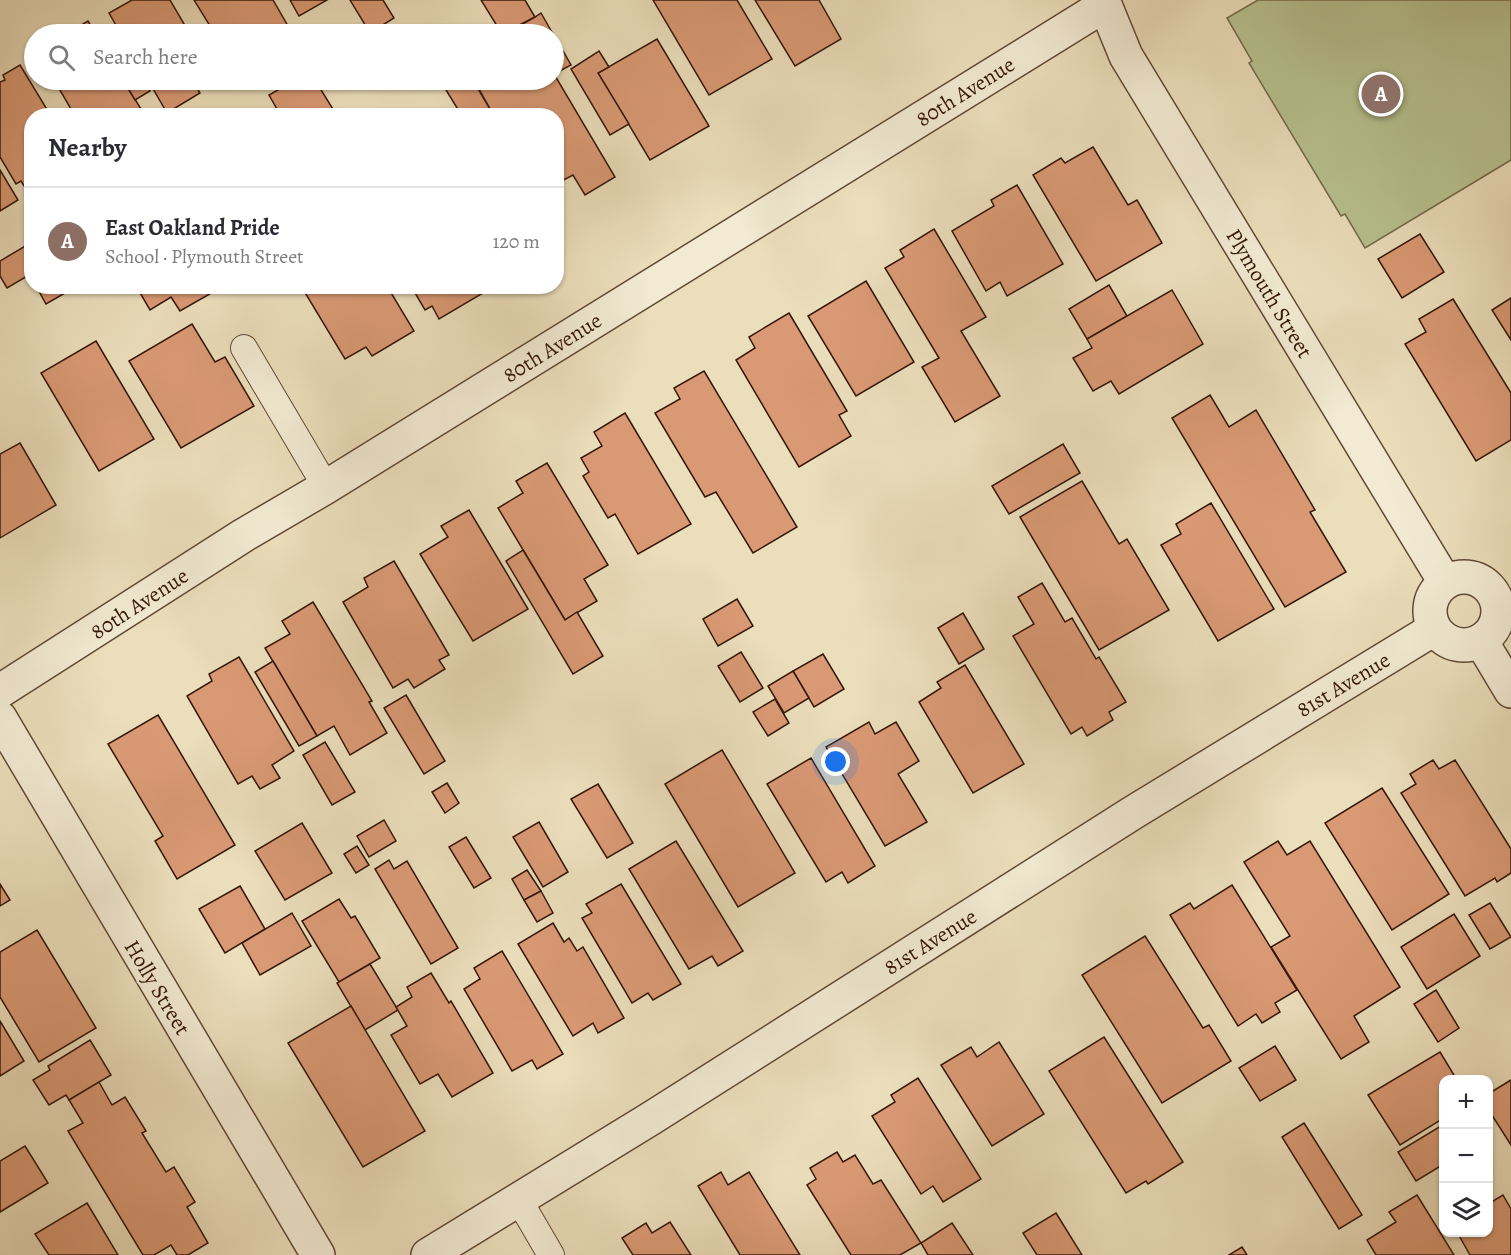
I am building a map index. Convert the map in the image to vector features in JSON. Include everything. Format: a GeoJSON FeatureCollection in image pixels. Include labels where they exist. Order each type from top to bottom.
{"type":"FeatureCollection","features":[{"type":"Feature","properties":{"kind":"street","name":"80th Avenue"},"geometry":{"type":"LineString","coordinates":[[0,691],[244,535],[326,487],[1104,3]]}},
{"type":"Feature","properties":{"kind":"street","name":"Plymouth Street"},"geometry":{"type":"LineString","coordinates":[[1104,3],[1126,56],[1445,582]]}},
{"type":"Feature","properties":{"kind":"street"},"geometry":{"type":"LineString","coordinates":[[1458,577],[1472,577],[1502,588],[1497,620],[1491,632],[1481,641],[1468,645],[1455,645],[1443,639],[1434,629],[1429,616],[1430,603],[1435,591],[1445,582],[1458,577]]}},
{"type":"Feature","properties":{"kind":"street","name":"81st Avenue"},"geometry":{"type":"LineString","coordinates":[[428,1255],[650,1119],[1134,812],[1434,629]]}},
{"type":"Feature","properties":{"kind":"street"},"geometry":{"type":"LineString","coordinates":[[1481,641],[1511,691]]}},
{"type":"Feature","properties":{"kind":"street","name":"Holly Street"},"geometry":{"type":"LineString","coordinates":[[0,718],[318,1255]]}},
{"type":"Feature","properties":{"kind":"lane"},"geometry":{"type":"LineString","coordinates":[[244,348],[326,487]]}},
{"type":"Feature","properties":{"kind":"lane"},"geometry":{"type":"LineString","coordinates":[[519,1200],[551,1255]]}},
{"type":"Feature","properties":{"kind":"green space"},"geometry":{"type":"Polygon","coordinates":[[[1258,0],[1511,0],[1511,160],[1365,248],[1345,214],[1341,216],[1249,63],[1252,61],[1227,18],[1258,0]]]}},
{"type":"Feature","properties":{"kind":"building"},"geometry":{"type":"Polygon","coordinates":[[[132,0],[170,0],[184,24],[115,24],[109,13],[132,0]]]}},
{"type":"Feature","properties":{"kind":"building"},"geometry":{"type":"Polygon","coordinates":[[[194,0],[273,0],[287,24],[209,24],[194,0]]]}},
{"type":"Feature","properties":{"kind":"building"},"geometry":{"type":"Polygon","coordinates":[[[290,0],[327,0],[299,16],[290,0]]]}},
{"type":"Feature","properties":{"kind":"building"},"geometry":{"type":"Polygon","coordinates":[[[350,0],[383,0],[394,18],[384,24],[365,24],[350,0]]]}},
{"type":"Feature","properties":{"kind":"building"},"geometry":{"type":"Polygon","coordinates":[[[481,0],[525,0],[535,17],[521,24],[496,24],[481,0]]]}},
{"type":"Feature","properties":{"kind":"building"},"geometry":{"type":"Polygon","coordinates":[[[653,0],[737,0],[772,59],[709,95],[653,0]]]}},
{"type":"Feature","properties":{"kind":"building"},"geometry":{"type":"Polygon","coordinates":[[[755,0],[819,0],[841,39],[795,66],[755,0]]]}},
{"type":"Feature","properties":{"kind":"building"},"geometry":{"type":"Polygon","coordinates":[[[541,13],[547,24],[523,24],[541,13]]]}},
{"type":"Feature","properties":{"kind":"building"},"geometry":{"type":"Polygon","coordinates":[[[657,39],[709,126],[650,160],[598,73],[657,39]]]}},
{"type":"Feature","properties":{"kind":"building"},"geometry":{"type":"Polygon","coordinates":[[[599,51],[609,67],[598,73],[629,124],[610,135],[571,69],[599,51]]]}},
{"type":"Feature","properties":{"kind":"building"},"geometry":{"type":"Polygon","coordinates":[[[564,53],[571,65],[564,69],[564,53]]]}},
{"type":"Feature","properties":{"kind":"building"},"geometry":{"type":"Polygon","coordinates":[[[20,65],[24,72],[24,90],[35,90],[46,108],[24,108],[24,186],[21,181],[16,184],[0,157],[0,82],[5,80],[3,75],[20,65]]]}},
{"type":"Feature","properties":{"kind":"building"},"geometry":{"type":"Polygon","coordinates":[[[60,90],[129,90],[140,108],[70,108],[60,90]]]}},
{"type":"Feature","properties":{"kind":"building"},"geometry":{"type":"Polygon","coordinates":[[[129,90],[149,90],[150,91],[135,100],[129,90]]]}},
{"type":"Feature","properties":{"kind":"building"},"geometry":{"type":"Polygon","coordinates":[[[154,90],[198,90],[200,93],[175,108],[164,108],[154,90]]]}},
{"type":"Feature","properties":{"kind":"building"},"geometry":{"type":"Polygon","coordinates":[[[278,90],[321,90],[332,108],[276,108],[269,95],[278,90]]]}},
{"type":"Feature","properties":{"kind":"building"},"geometry":{"type":"Polygon","coordinates":[[[446,90],[479,90],[489,108],[457,108],[446,90]]]}},
{"type":"Feature","properties":{"kind":"building"},"geometry":{"type":"Polygon","coordinates":[[[480,90],[563,90],[615,177],[585,195],[573,175],[564,180],[564,108],[490,108],[480,90]]]}},
{"type":"Feature","properties":{"kind":"building"},"geometry":{"type":"Polygon","coordinates":[[[1093,147],[1128,205],[1137,200],[1162,243],[1096,281],[1033,175],[1061,158],[1065,163],[1093,147]]]}},
{"type":"Feature","properties":{"kind":"building"},"geometry":{"type":"Polygon","coordinates":[[[0,170],[18,200],[0,211],[0,170]]]}},
{"type":"Feature","properties":{"kind":"building"},"geometry":{"type":"Polygon","coordinates":[[[1017,185],[1063,264],[1007,296],[1000,282],[986,291],[952,231],[994,206],[991,200],[1017,185]]]}},
{"type":"Feature","properties":{"kind":"building"},"geometry":{"type":"Polygon","coordinates":[[[934,229],[986,317],[961,331],[1000,396],[955,422],[922,367],[939,358],[885,268],[904,257],[900,250],[934,229]]]}},
{"type":"Feature","properties":{"kind":"building"},"geometry":{"type":"Polygon","coordinates":[[[1420,234],[1444,272],[1402,298],[1378,259],[1420,234]]]}},
{"type":"Feature","properties":{"kind":"building"},"geometry":{"type":"Polygon","coordinates":[[[24,247],[24,278],[7,288],[0,276],[0,261],[24,247]]]}},
{"type":"Feature","properties":{"kind":"building"},"geometry":{"type":"Polygon","coordinates":[[[866,281],[914,362],[856,396],[808,316],[866,281]]]}},
{"type":"Feature","properties":{"kind":"building"},"geometry":{"type":"Polygon","coordinates":[[[1109,285],[1127,316],[1087,339],[1069,309],[1109,285]]]}},
{"type":"Feature","properties":{"kind":"building"},"geometry":{"type":"Polygon","coordinates":[[[1172,290],[1203,344],[1119,394],[1111,381],[1093,391],[1073,358],[1092,348],[1087,339],[1172,290]]]}},
{"type":"Feature","properties":{"kind":"building"},"geometry":{"type":"Polygon","coordinates":[[[40,294],[63,294],[46,304],[40,294]]]}},
{"type":"Feature","properties":{"kind":"building"},"geometry":{"type":"Polygon","coordinates":[[[141,294],[210,294],[180,311],[171,297],[150,310],[141,294]]]}},
{"type":"Feature","properties":{"kind":"building"},"geometry":{"type":"Polygon","coordinates":[[[306,294],[392,294],[414,331],[372,356],[366,347],[345,359],[306,294]]]}},
{"type":"Feature","properties":{"kind":"building"},"geometry":{"type":"Polygon","coordinates":[[[416,294],[481,294],[439,319],[432,306],[425,310],[416,294]]]}},
{"type":"Feature","properties":{"kind":"building"},"geometry":{"type":"Polygon","coordinates":[[[1511,298],[1511,340],[1492,310],[1511,298]]]}},
{"type":"Feature","properties":{"kind":"building"},"geometry":{"type":"Polygon","coordinates":[[[1453,299],[1511,393],[1511,440],[1476,461],[1405,344],[1426,332],[1419,319],[1453,299]]]}},
{"type":"Feature","properties":{"kind":"building"},"geometry":{"type":"Polygon","coordinates":[[[789,313],[847,411],[839,415],[851,436],[799,467],[736,360],[755,348],[749,337],[789,313]]]}},
{"type":"Feature","properties":{"kind":"building"},"geometry":{"type":"Polygon","coordinates":[[[192,324],[215,362],[225,357],[254,406],[181,448],[129,361],[192,324]]]}},
{"type":"Feature","properties":{"kind":"building"},"geometry":{"type":"Polygon","coordinates":[[[96,341],[154,439],[99,471],[41,373],[96,341]]]}},
{"type":"Feature","properties":{"kind":"building"},"geometry":{"type":"Polygon","coordinates":[[[704,371],[797,527],[753,553],[716,492],[705,497],[655,413],[680,399],[674,388],[704,371]]]}},
{"type":"Feature","properties":{"kind":"building"},"geometry":{"type":"Polygon","coordinates":[[[1210,395],[1229,427],[1256,410],[1315,510],[1310,512],[1346,572],[1285,607],[1172,418],[1210,395]]]}},
{"type":"Feature","properties":{"kind":"building"},"geometry":{"type":"Polygon","coordinates":[[[625,413],[691,524],[638,554],[615,514],[608,518],[583,476],[589,472],[581,458],[602,446],[594,432],[625,413]]]}},
{"type":"Feature","properties":{"kind":"building"},"geometry":{"type":"Polygon","coordinates":[[[20,443],[56,505],[0,538],[0,454],[20,443]]]}},
{"type":"Feature","properties":{"kind":"building"},"geometry":{"type":"Polygon","coordinates":[[[1063,444],[1080,473],[1009,514],[992,486],[1063,444]]]}},
{"type":"Feature","properties":{"kind":"building"},"geometry":{"type":"Polygon","coordinates":[[[547,463],[608,565],[584,579],[597,601],[565,620],[498,508],[523,493],[516,481],[547,463]]]}},
{"type":"Feature","properties":{"kind":"building"},"geometry":{"type":"Polygon","coordinates":[[[1082,481],[1119,544],[1127,539],[1169,610],[1099,650],[1020,517],[1082,481]]]}},
{"type":"Feature","properties":{"kind":"building"},"geometry":{"type":"Polygon","coordinates":[[[1211,503],[1274,609],[1218,641],[1161,545],[1181,534],[1176,524],[1211,503]]]}},
{"type":"Feature","properties":{"kind":"building"},"geometry":{"type":"Polygon","coordinates":[[[469,510],[528,609],[473,641],[420,554],[448,537],[441,526],[469,510]]]}},
{"type":"Feature","properties":{"kind":"building"},"geometry":{"type":"Polygon","coordinates":[[[523,550],[565,620],[577,612],[603,656],[573,674],[506,561],[523,550]]]}},
{"type":"Feature","properties":{"kind":"building"},"geometry":{"type":"Polygon","coordinates":[[[394,561],[449,655],[439,660],[445,669],[414,688],[408,679],[393,688],[343,602],[368,587],[364,578],[394,561]]]}},
{"type":"Feature","properties":{"kind":"building"},"geometry":{"type":"Polygon","coordinates":[[[1042,583],[1065,622],[1072,618],[1096,659],[1099,657],[1126,702],[1109,712],[1113,720],[1087,736],[1082,727],[1071,734],[1013,636],[1034,624],[1018,597],[1042,583]]]}},
{"type":"Feature","properties":{"kind":"building"},"geometry":{"type":"Polygon","coordinates":[[[737,599],[753,626],[718,646],[703,619],[737,599]]]}},
{"type":"Feature","properties":{"kind":"building"},"geometry":{"type":"Polygon","coordinates":[[[313,602],[372,701],[369,702],[387,733],[350,755],[334,726],[317,736],[265,648],[290,634],[282,621],[313,602]]]}},
{"type":"Feature","properties":{"kind":"building"},"geometry":{"type":"Polygon","coordinates":[[[963,613],[984,649],[959,664],[938,628],[963,613]]]}},
{"type":"Feature","properties":{"kind":"building"},"geometry":{"type":"Polygon","coordinates":[[[741,652],[763,688],[740,702],[718,666],[741,652]]]}},
{"type":"Feature","properties":{"kind":"building"},"geometry":{"type":"Polygon","coordinates":[[[823,654],[844,689],[814,707],[793,671],[823,654]]]}},
{"type":"Feature","properties":{"kind":"building"},"geometry":{"type":"Polygon","coordinates":[[[239,657],[294,751],[272,765],[280,778],[260,789],[252,776],[238,784],[187,696],[212,681],[209,674],[239,657]]]}},
{"type":"Feature","properties":{"kind":"building"},"geometry":{"type":"Polygon","coordinates":[[[273,661],[317,736],[299,746],[255,672],[273,661]]]}},
{"type":"Feature","properties":{"kind":"building"},"geometry":{"type":"Polygon","coordinates":[[[965,665],[1024,764],[973,793],[919,702],[941,688],[937,682],[965,665]]]}},
{"type":"Feature","properties":{"kind":"building"},"geometry":{"type":"Polygon","coordinates":[[[793,671],[809,698],[784,713],[768,686],[793,671]]]}},
{"type":"Feature","properties":{"kind":"building"},"geometry":{"type":"Polygon","coordinates":[[[406,695],[445,761],[424,774],[384,708],[406,695]]]}},
{"type":"Feature","properties":{"kind":"building"},"geometry":{"type":"Polygon","coordinates":[[[775,699],[789,723],[768,736],[753,712],[775,699]]]}},
{"type":"Feature","properties":{"kind":"building"},"geometry":{"type":"Polygon","coordinates":[[[158,715],[235,845],[177,879],[155,841],[163,836],[108,744],[158,715]]]}},
{"type":"Feature","properties":{"kind":"building"},"geometry":{"type":"Polygon","coordinates":[[[869,722],[875,734],[896,722],[919,761],[898,774],[927,822],[885,846],[826,747],[869,722]]]}},
{"type":"Feature","properties":{"kind":"building"},"geometry":{"type":"Polygon","coordinates":[[[325,742],[355,792],[332,805],[303,755],[325,742]]]}},
{"type":"Feature","properties":{"kind":"building"},"geometry":{"type":"Polygon","coordinates":[[[722,750],[795,873],[738,907],[665,784],[722,750]]]}},
{"type":"Feature","properties":{"kind":"building"},"geometry":{"type":"Polygon","coordinates":[[[811,758],[875,866],[848,883],[842,872],[826,882],[767,784],[811,758]]]}},
{"type":"Feature","properties":{"kind":"building"},"geometry":{"type":"Polygon","coordinates":[[[1433,760],[1439,769],[1455,760],[1511,849],[1511,873],[1497,882],[1495,878],[1465,896],[1401,793],[1416,784],[1410,774],[1433,760]]]}},
{"type":"Feature","properties":{"kind":"building"},"geometry":{"type":"Polygon","coordinates":[[[447,783],[459,803],[445,813],[432,792],[447,783]]]}},
{"type":"Feature","properties":{"kind":"building"},"geometry":{"type":"Polygon","coordinates":[[[598,784],[633,843],[607,858],[571,799],[598,784]]]}},
{"type":"Feature","properties":{"kind":"building"},"geometry":{"type":"Polygon","coordinates":[[[1382,788],[1449,894],[1392,930],[1325,823],[1382,788]]]}},
{"type":"Feature","properties":{"kind":"building"},"geometry":{"type":"Polygon","coordinates":[[[384,820],[396,841],[369,857],[357,836],[384,820]]]}},
{"type":"Feature","properties":{"kind":"building"},"geometry":{"type":"Polygon","coordinates":[[[539,822],[568,872],[543,887],[513,837],[539,822]]]}},
{"type":"Feature","properties":{"kind":"building"},"geometry":{"type":"Polygon","coordinates":[[[302,823],[332,873],[285,900],[255,851],[302,823]]]}},
{"type":"Feature","properties":{"kind":"building"},"geometry":{"type":"Polygon","coordinates":[[[466,837],[491,878],[474,888],[449,847],[466,837]]]}},
{"type":"Feature","properties":{"kind":"building"},"geometry":{"type":"Polygon","coordinates":[[[676,841],[743,951],[718,966],[712,956],[689,969],[629,869],[676,841]]]}},
{"type":"Feature","properties":{"kind":"building"},"geometry":{"type":"Polygon","coordinates":[[[1278,841],[1287,855],[1310,841],[1400,987],[1354,1016],[1369,1042],[1341,1059],[1271,947],[1290,936],[1244,862],[1278,841]]]}},
{"type":"Feature","properties":{"kind":"building"},"geometry":{"type":"Polygon","coordinates":[[[357,846],[369,865],[356,873],[344,854],[357,846]]]}},
{"type":"Feature","properties":{"kind":"building"},"geometry":{"type":"Polygon","coordinates":[[[389,860],[394,869],[407,861],[458,948],[431,964],[375,869],[389,860]]]}},
{"type":"Feature","properties":{"kind":"building"},"geometry":{"type":"Polygon","coordinates":[[[527,870],[541,891],[524,900],[512,879],[527,870]]]}},
{"type":"Feature","properties":{"kind":"building"},"geometry":{"type":"Polygon","coordinates":[[[0,884],[10,900],[0,906],[0,884]]]}},
{"type":"Feature","properties":{"kind":"building"},"geometry":{"type":"Polygon","coordinates":[[[621,884],[681,984],[653,1000],[648,993],[632,1003],[582,918],[592,913],[586,904],[621,884]]]}},
{"type":"Feature","properties":{"kind":"building"},"geometry":{"type":"Polygon","coordinates":[[[1232,885],[1297,990],[1275,1003],[1280,1012],[1262,1023],[1256,1014],[1238,1026],[1170,915],[1190,903],[1194,909],[1232,885]]]}},
{"type":"Feature","properties":{"kind":"building"},"geometry":{"type":"Polygon","coordinates":[[[240,886],[265,929],[225,953],[199,909],[240,886]]]}},
{"type":"Feature","properties":{"kind":"building"},"geometry":{"type":"Polygon","coordinates":[[[541,891],[553,913],[537,922],[524,900],[541,891]]]}},
{"type":"Feature","properties":{"kind":"building"},"geometry":{"type":"Polygon","coordinates":[[[339,899],[351,918],[355,916],[380,958],[339,982],[302,921],[339,899]]]}},
{"type":"Feature","properties":{"kind":"building"},"geometry":{"type":"Polygon","coordinates":[[[1490,903],[1511,937],[1490,949],[1469,915],[1490,903]]]}},
{"type":"Feature","properties":{"kind":"building"},"geometry":{"type":"Polygon","coordinates":[[[292,913],[311,946],[260,975],[242,943],[292,913]]]}},
{"type":"Feature","properties":{"kind":"building"},"geometry":{"type":"Polygon","coordinates":[[[1454,914],[1480,956],[1427,989],[1401,947],[1454,914]]]}},
{"type":"Feature","properties":{"kind":"building"},"geometry":{"type":"Polygon","coordinates":[[[553,923],[564,942],[569,938],[577,951],[583,947],[624,1018],[598,1033],[593,1023],[573,1036],[518,944],[553,923]]]}},
{"type":"Feature","properties":{"kind":"building"},"geometry":{"type":"Polygon","coordinates":[[[37,930],[96,1028],[39,1062],[0,997],[0,952],[37,930]]]}},
{"type":"Feature","properties":{"kind":"building"},"geometry":{"type":"Polygon","coordinates":[[[1145,936],[1203,1028],[1209,1025],[1231,1061],[1162,1103],[1082,975],[1145,936]]]}},
{"type":"Feature","properties":{"kind":"building"},"geometry":{"type":"Polygon","coordinates":[[[502,951],[563,1054],[537,1069],[532,1060],[512,1071],[464,989],[480,979],[474,968],[502,951]]]}},
{"type":"Feature","properties":{"kind":"building"},"geometry":{"type":"Polygon","coordinates":[[[370,964],[398,1010],[365,1030],[337,983],[370,964]]]}},
{"type":"Feature","properties":{"kind":"building"},"geometry":{"type":"Polygon","coordinates":[[[431,973],[449,1003],[451,1001],[493,1073],[452,1097],[438,1074],[420,1084],[391,1035],[407,1026],[396,1007],[412,997],[407,987],[431,973]]]}},
{"type":"Feature","properties":{"kind":"building"},"geometry":{"type":"Polygon","coordinates":[[[1436,990],[1459,1028],[1438,1042],[1414,1004],[1436,990]]]}},
{"type":"Feature","properties":{"kind":"building"},"geometry":{"type":"Polygon","coordinates":[[[351,1006],[425,1131],[363,1167],[288,1043],[351,1006]]]}},
{"type":"Feature","properties":{"kind":"building"},"geometry":{"type":"Polygon","coordinates":[[[0,1021],[24,1061],[0,1076],[0,1021]]]}},
{"type":"Feature","properties":{"kind":"building"},"geometry":{"type":"Polygon","coordinates":[[[1104,1037],[1183,1162],[1148,1184],[1146,1181],[1126,1193],[1049,1071],[1104,1037]]]}},
{"type":"Feature","properties":{"kind":"building"},"geometry":{"type":"Polygon","coordinates":[[[90,1040],[111,1075],[69,1100],[66,1095],[49,1105],[33,1080],[50,1070],[48,1066],[90,1040]]]}},
{"type":"Feature","properties":{"kind":"building"},"geometry":{"type":"Polygon","coordinates":[[[999,1042],[1044,1114],[992,1146],[941,1065],[971,1047],[977,1057],[999,1042]]]}},
{"type":"Feature","properties":{"kind":"building"},"geometry":{"type":"Polygon","coordinates":[[[1275,1046],[1296,1080],[1260,1101],[1239,1068],[1275,1046]]]}},
{"type":"Feature","properties":{"kind":"building"},"geometry":{"type":"Polygon","coordinates":[[[1440,1052],[1454,1075],[1439,1075],[1439,1121],[1400,1145],[1368,1095],[1440,1052]]]}},
{"type":"Feature","properties":{"kind":"building"},"geometry":{"type":"Polygon","coordinates":[[[918,1078],[981,1179],[943,1202],[933,1186],[921,1194],[872,1116],[895,1102],[891,1095],[918,1078]]]}},
{"type":"Feature","properties":{"kind":"building"},"geometry":{"type":"Polygon","coordinates":[[[1511,1080],[1511,1145],[1493,1117],[1493,1091],[1511,1080]]]}},
{"type":"Feature","properties":{"kind":"building"},"geometry":{"type":"Polygon","coordinates":[[[99,1082],[112,1105],[125,1097],[146,1131],[142,1133],[166,1172],[174,1167],[195,1202],[187,1207],[208,1243],[188,1255],[177,1255],[171,1245],[154,1255],[143,1255],[68,1131],[83,1123],[69,1100],[99,1082]]]}},
{"type":"Feature","properties":{"kind":"building"},"geometry":{"type":"Polygon","coordinates":[[[1304,1123],[1362,1215],[1339,1229],[1282,1137],[1304,1123]]]}},
{"type":"Feature","properties":{"kind":"building"},"geometry":{"type":"Polygon","coordinates":[[[1439,1127],[1439,1167],[1416,1181],[1398,1152],[1439,1127]]]}},
{"type":"Feature","properties":{"kind":"building"},"geometry":{"type":"Polygon","coordinates":[[[25,1146],[48,1183],[0,1212],[0,1161],[25,1146]]]}},
{"type":"Feature","properties":{"kind":"building"},"geometry":{"type":"Polygon","coordinates":[[[837,1152],[843,1162],[855,1155],[873,1184],[881,1180],[921,1243],[900,1255],[851,1255],[807,1185],[816,1179],[810,1168],[837,1152]]]}},
{"type":"Feature","properties":{"kind":"building"},"geometry":{"type":"Polygon","coordinates":[[[721,1172],[728,1185],[749,1172],[800,1255],[740,1255],[698,1186],[721,1172]]]}},
{"type":"Feature","properties":{"kind":"building"},"geometry":{"type":"Polygon","coordinates":[[[1417,1195],[1439,1231],[1439,1237],[1443,1237],[1454,1255],[1376,1255],[1367,1240],[1396,1222],[1389,1212],[1417,1195]]]}},
{"type":"Feature","properties":{"kind":"building"},"geometry":{"type":"Polygon","coordinates":[[[1503,1195],[1511,1209],[1511,1255],[1470,1255],[1460,1237],[1493,1237],[1493,1201],[1503,1195]]]}},
{"type":"Feature","properties":{"kind":"building"},"geometry":{"type":"Polygon","coordinates":[[[87,1203],[118,1255],[49,1255],[35,1234],[87,1203]]]}},
{"type":"Feature","properties":{"kind":"building"},"geometry":{"type":"Polygon","coordinates":[[[1056,1213],[1082,1255],[1037,1255],[1023,1233],[1056,1213]]]}},
{"type":"Feature","properties":{"kind":"building"},"geometry":{"type":"Polygon","coordinates":[[[670,1222],[691,1255],[633,1255],[622,1238],[646,1223],[652,1233],[670,1222]]]}},
{"type":"Feature","properties":{"kind":"building"},"geometry":{"type":"Polygon","coordinates":[[[952,1223],[973,1255],[928,1255],[921,1243],[952,1223]]]}},
{"type":"Feature","properties":{"kind":"building"},"geometry":{"type":"Polygon","coordinates":[[[1242,1247],[1247,1255],[1229,1255],[1242,1247]]]}},
{"type":"Feature","properties":{"kind":"place","name":"East Oakland Pride"},"geometry":{"type":"Point","coordinates":[1381,94]}}]}
